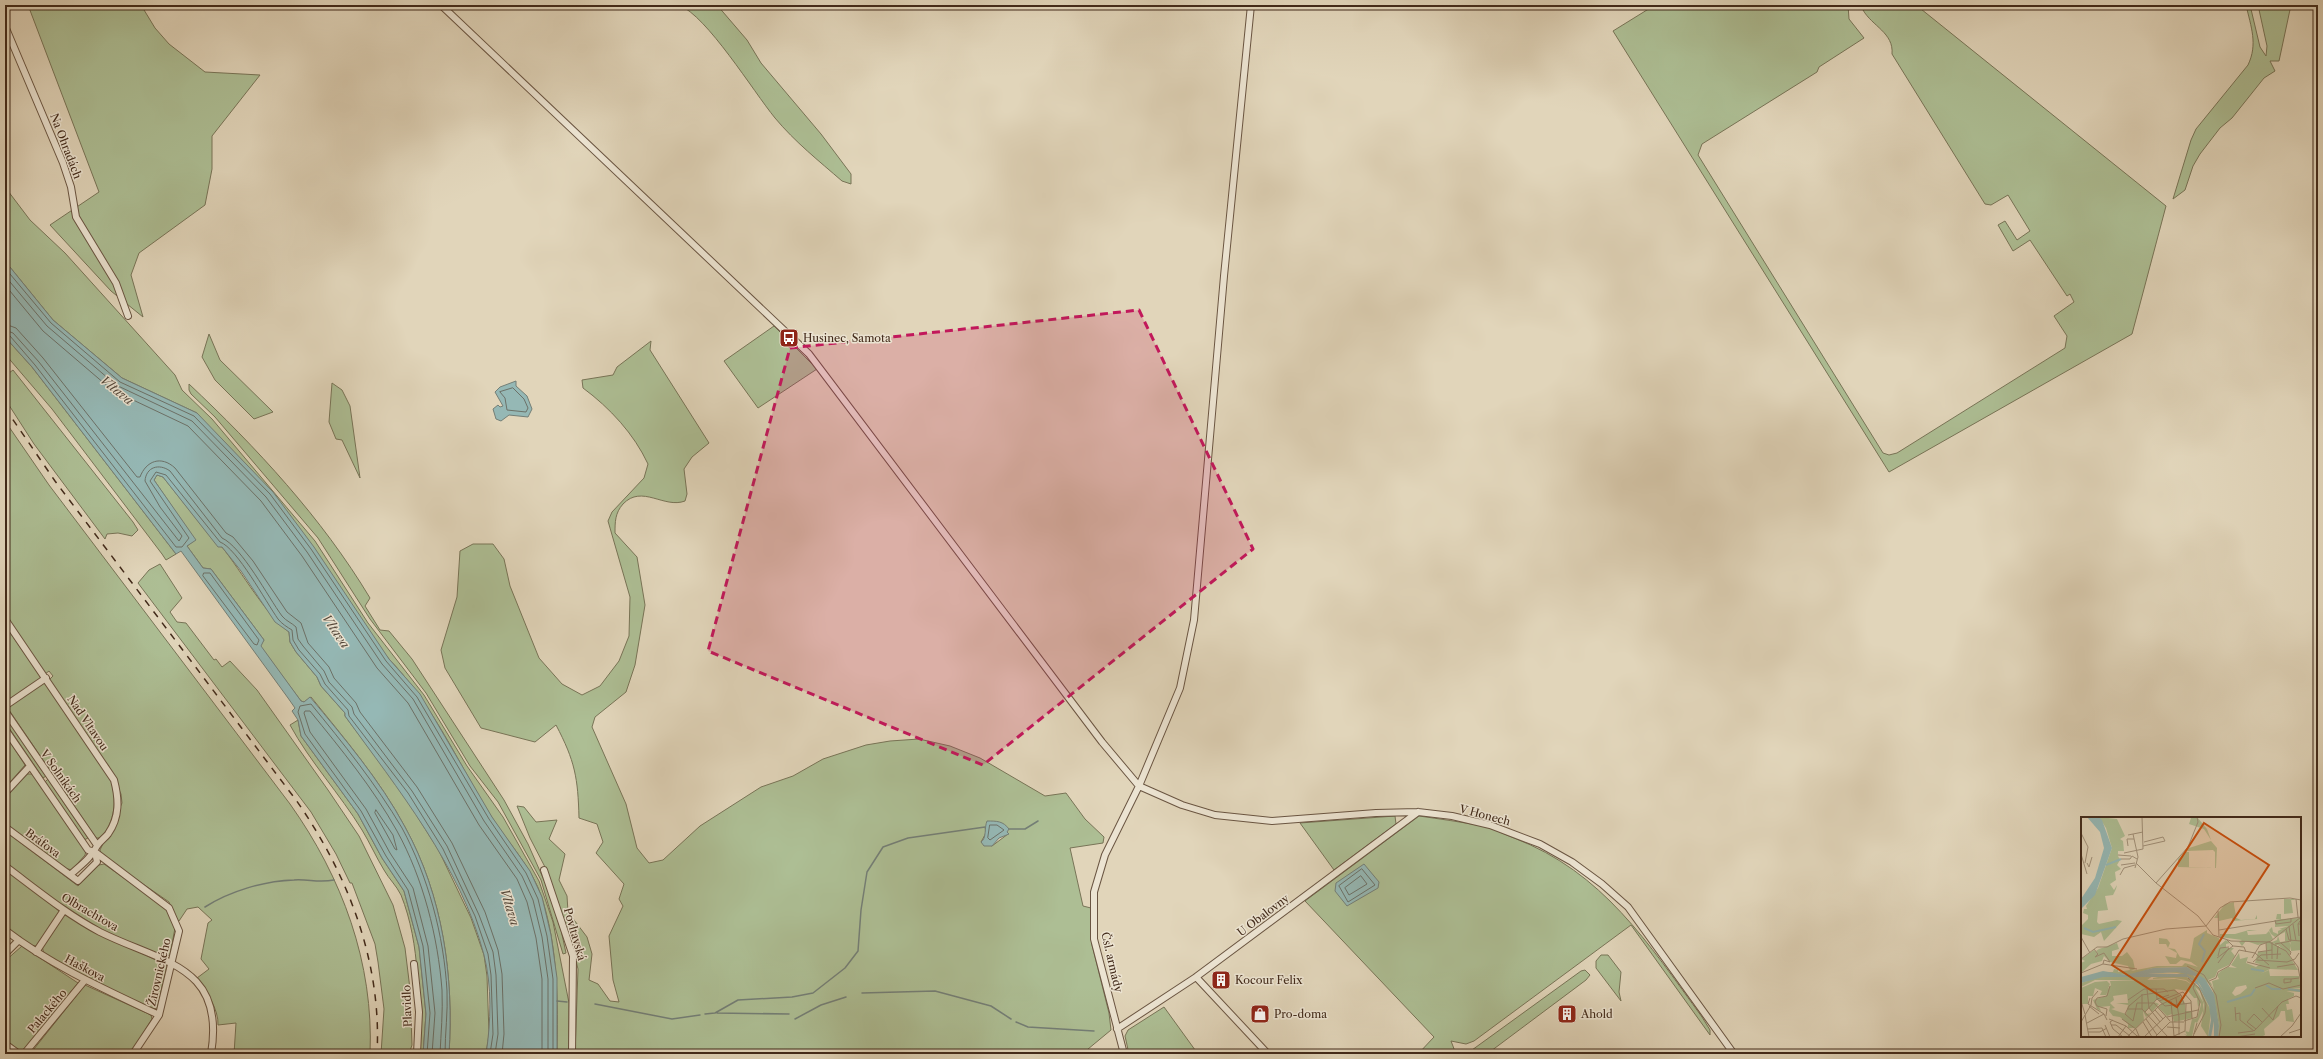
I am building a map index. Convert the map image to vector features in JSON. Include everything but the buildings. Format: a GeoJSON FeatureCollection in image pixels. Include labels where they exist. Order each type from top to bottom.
{"type":"FeatureCollection","features":[{"type":"Feature","properties":{"kind":"street"},"geometry":{"type":"LineString","coordinates":[[441,5],[809,354],[832,381],[1102,742],[1138,786]]}},
{"type":"Feature","properties":{"kind":"street","name":"Čsl. armády"},"geometry":{"type":"LineString","coordinates":[[1124,1054],[1094,938],[1094,892],[1105,855],[1138,786],[1180,688],[1194,620],[1251,5]]}},
{"type":"Feature","properties":{"kind":"street","name":"Na Ohradách"},"geometry":{"type":"LineString","coordinates":[[5,26],[63,163],[71,187],[76,217],[116,283],[128,316]]}},
{"type":"Feature","properties":{"kind":"street","name":"Nad Vltavou"},"geometry":{"type":"LineString","coordinates":[[5,619],[114,780],[118,806],[115,818],[107,835],[97,845]]}},
{"type":"Feature","properties":{"kind":"street"},"geometry":{"type":"LineString","coordinates":[[5,706],[46,678]]}},
{"type":"Feature","properties":{"kind":"street","name":"V Solníkách"},"geometry":{"type":"LineString","coordinates":[[5,711],[97,845]]}},
{"type":"Feature","properties":{"kind":"street","name":"V Solníkách"},"geometry":{"type":"LineString","coordinates":[[5,729],[88,850],[95,852]]}},
{"type":"Feature","properties":{"kind":"street"},"geometry":{"type":"LineString","coordinates":[[5,793],[30,766]]}},
{"type":"Feature","properties":{"kind":"street","name":"V Honech"},"geometry":{"type":"LineString","coordinates":[[1138,786],[1193,809],[1250,820],[1282,821],[1376,813],[1418,812],[1452,816],[1490,824],[1516,833],[1540,844],[1572,862],[1602,884],[1628,907],[1734,1054]]}},
{"type":"Feature","properties":{"kind":"street","name":"U Obalovny"},"geometry":{"type":"LineString","coordinates":[[1118,1029],[1196,977],[1418,812]]}},
{"type":"Feature","properties":{"kind":"street","name":"Bráfova"},"geometry":{"type":"LineString","coordinates":[[5,827],[70,875]]}},
{"type":"Feature","properties":{"kind":"street"},"geometry":{"type":"LineString","coordinates":[[95,852],[70,875],[78,881],[97,862],[95,852],[97,845]]}},
{"type":"Feature","properties":{"kind":"street","name":"Žirovnického"},"geometry":{"type":"LineString","coordinates":[[95,852],[169,908],[179,931],[159,1015],[133,1054]]}},
{"type":"Feature","properties":{"kind":"street","name":"Olbrachtova"},"geometry":{"type":"LineString","coordinates":[[5,866],[64,910],[100,932],[172,963],[186,971],[200,986],[211,1007],[215,1022],[211,1054]]}},
{"type":"Feature","properties":{"kind":"street","name":"Povltavská"},"geometry":{"type":"LineString","coordinates":[[544,870],[573,956],[572,1054]]}},
{"type":"Feature","properties":{"kind":"street"},"geometry":{"type":"LineString","coordinates":[[36,952],[64,910]]}},
{"type":"Feature","properties":{"kind":"street","name":"Haškova"},"geometry":{"type":"LineString","coordinates":[[7,934],[85,980],[159,1015]]}},
{"type":"Feature","properties":{"kind":"street"},"geometry":{"type":"LineString","coordinates":[[5,954],[19,940]]}},
{"type":"Feature","properties":{"kind":"street","name":"Plavidlo"},"geometry":{"type":"LineString","coordinates":[[414,964],[418,1012],[416,1054]]}},
{"type":"Feature","properties":{"kind":"street"},"geometry":{"type":"LineString","coordinates":[[1196,977],[1268,1054]]}},
{"type":"Feature","properties":{"kind":"street","name":"Palackého"},"geometry":{"type":"LineString","coordinates":[[24,1054],[85,980]]}},
{"type":"Feature","properties":{"kind":"street"},"geometry":{"type":"LineString","coordinates":[[5,1044],[19,1054]]}},
{"type":"Feature","properties":{"kind":"street","name":"Plavidlo"},"geometry":{"type":"LineString","coordinates":[[413,1054],[417,1046]]}},
{"type":"Feature","properties":{"kind":"highlighted area"},"geometry":{"type":"Polygon","coordinates":[[[1139,310],[1253,549],[983,765],[708,651],[790,348],[1139,310]]]}},
{"type":"Feature","properties":{"kind":"green space"},"geometry":{"type":"Polygon","coordinates":[[[28,5],[141,5],[155,28],[169,44],[205,72],[260,75],[212,136],[212,169],[205,205],[139,253],[131,275],[143,317],[111,291],[50,225],[99,192],[28,5]]]}},
{"type":"Feature","properties":{"kind":"green space"},"geometry":{"type":"Polygon","coordinates":[[[679,5],[717,5],[747,40],[761,63],[821,134],[851,174],[851,184],[842,181],[791,135],[775,118],[716,38],[690,12],[679,5]]]}},
{"type":"Feature","properties":{"kind":"green space"},"geometry":{"type":"Polygon","coordinates":[[[1655,5],[1848,5],[1849,19],[1864,38],[1819,67],[1817,72],[1702,144],[1698,155],[1883,453],[1889,455],[1897,453],[2065,348],[2067,336],[2054,316],[2074,302],[2070,294],[2067,296],[2030,240],[2013,251],[1998,225],[2005,221],[2017,240],[2030,231],[2008,195],[1991,205],[1985,204],[1892,54],[1890,41],[1863,10],[1871,5],[1916,5],[2166,206],[2132,334],[1889,472],[1613,31],[1655,5]]]}},
{"type":"Feature","properties":{"kind":"green space"},"geometry":{"type":"Polygon","coordinates":[[[2246,5],[2250,5],[2260,47],[2266,56],[2267,46],[2258,5],[2291,5],[2279,61],[2270,61],[2275,71],[2264,78],[2232,118],[2220,128],[2200,154],[2193,166],[2185,190],[2173,199],[2191,140],[2196,129],[2248,65],[2253,50],[2253,35],[2246,5]]]}},
{"type":"Feature","properties":{"kind":"green space"},"geometry":{"type":"Polygon","coordinates":[[[5,187],[30,220],[65,253],[175,375],[182,390],[212,419],[315,541],[368,623],[424,695],[467,766],[503,817],[539,881],[553,922],[569,1003],[569,1054],[557,1054],[557,995],[554,956],[547,917],[538,887],[526,866],[491,816],[432,715],[405,677],[389,659],[197,413],[122,378],[53,320],[5,261],[5,187]]]}},
{"type":"Feature","properties":{"kind":"green space"},"geometry":{"type":"Polygon","coordinates":[[[774,326],[817,369],[758,408],[724,361],[774,326]]]}},
{"type":"Feature","properties":{"kind":"green space"},"geometry":{"type":"Polygon","coordinates":[[[209,334],[220,360],[273,412],[254,419],[215,380],[202,357],[209,334]]]}},
{"type":"Feature","properties":{"kind":"green space"},"geometry":{"type":"Polygon","coordinates":[[[5,337],[32,367],[176,554],[166,560],[52,409],[5,354],[5,337]]]}},
{"type":"Feature","properties":{"kind":"green space"},"geometry":{"type":"Polygon","coordinates":[[[651,341],[650,350],[709,443],[692,457],[684,469],[687,494],[685,501],[677,503],[645,496],[638,496],[630,498],[623,504],[618,511],[616,518],[615,533],[637,557],[645,605],[635,665],[626,692],[595,717],[592,727],[626,804],[637,848],[649,863],[663,860],[700,826],[761,787],[793,776],[823,759],[866,745],[890,741],[919,739],[950,746],[980,758],[1045,796],[1066,793],[1085,819],[1104,837],[1103,843],[1070,848],[1083,906],[1091,908],[1092,945],[1109,1013],[1111,1030],[1082,1054],[575,1054],[578,969],[570,937],[575,935],[574,931],[569,934],[545,867],[530,838],[517,806],[524,807],[536,822],[557,820],[549,839],[565,854],[559,880],[567,896],[568,912],[587,937],[592,954],[589,980],[598,984],[610,1001],[619,1002],[613,980],[609,936],[623,906],[619,899],[624,884],[596,853],[603,842],[597,824],[579,818],[578,792],[574,770],[567,749],[556,725],[535,742],[481,728],[445,668],[441,650],[457,597],[460,551],[473,544],[493,544],[504,559],[510,586],[539,658],[562,684],[582,695],[600,686],[619,661],[629,636],[630,597],[608,521],[612,512],[644,478],[648,464],[636,442],[620,422],[603,404],[583,388],[582,380],[613,375],[617,367],[651,341]],[[985,827],[986,833],[981,842],[992,846],[1008,834],[985,827]]]}},
{"type":"Feature","properties":{"kind":"green space"},"geometry":{"type":"Polygon","coordinates":[[[13,370],[133,522],[138,530],[132,536],[118,533],[107,534],[105,539],[34,444],[5,399],[5,376],[13,370]]]}},
{"type":"Feature","properties":{"kind":"green space"},"geometry":{"type":"Polygon","coordinates":[[[332,383],[342,390],[350,406],[360,478],[342,440],[336,439],[329,422],[332,383]]]}},
{"type":"Feature","properties":{"kind":"green space"},"geometry":{"type":"Polygon","coordinates":[[[189,384],[263,458],[309,512],[351,568],[370,598],[365,606],[380,630],[389,631],[412,659],[504,800],[528,844],[547,887],[561,930],[566,953],[563,954],[541,880],[498,802],[470,766],[426,693],[370,619],[318,538],[215,417],[191,394],[189,384]]]}},
{"type":"Feature","properties":{"kind":"green space"},"geometry":{"type":"Polygon","coordinates":[[[5,421],[49,485],[290,804],[309,832],[339,891],[351,922],[360,954],[370,1020],[370,1054],[234,1054],[236,1023],[218,1025],[218,1019],[214,1007],[208,994],[197,978],[209,969],[201,959],[208,923],[212,920],[198,907],[187,909],[179,921],[176,920],[169,902],[101,855],[100,850],[122,803],[121,794],[108,768],[109,766],[101,757],[49,680],[53,676],[49,671],[45,674],[5,618],[5,421]]]}},
{"type":"Feature","properties":{"kind":"green space"},"geometry":{"type":"Polygon","coordinates":[[[157,475],[163,477],[218,546],[222,547],[271,615],[289,632],[290,642],[296,652],[317,677],[321,686],[345,713],[345,716],[404,795],[439,851],[471,918],[484,955],[487,976],[489,1034],[486,1054],[449,1054],[450,996],[443,938],[429,881],[418,853],[405,827],[373,776],[349,744],[311,697],[304,702],[301,701],[260,646],[264,640],[211,569],[203,568],[187,546],[195,540],[154,480],[157,475]]]}},
{"type":"Feature","properties":{"kind":"green space"},"geometry":{"type":"Polygon","coordinates":[[[160,564],[182,598],[170,612],[177,622],[186,623],[214,660],[216,659],[222,667],[230,661],[257,690],[359,836],[393,905],[405,948],[410,989],[412,1045],[409,1054],[381,1054],[384,1009],[375,944],[352,883],[350,883],[336,854],[311,812],[138,583],[149,570],[160,564]]]}},
{"type":"Feature","properties":{"kind":"green space"},"geometry":{"type":"Polygon","coordinates":[[[5,625],[111,780],[114,796],[114,810],[106,831],[101,838],[96,838],[5,704],[5,625]]]}},
{"type":"Feature","properties":{"kind":"green space"},"geometry":{"type":"Polygon","coordinates":[[[5,714],[46,776],[43,778],[5,722],[5,714]]]}},
{"type":"Feature","properties":{"kind":"green space"},"geometry":{"type":"Polygon","coordinates":[[[298,720],[301,736],[358,814],[382,858],[404,891],[419,947],[426,1014],[423,1054],[420,1054],[415,953],[412,933],[401,895],[378,860],[365,835],[298,739],[290,725],[298,720]]]}},
{"type":"Feature","properties":{"kind":"green space"},"geometry":{"type":"Polygon","coordinates":[[[5,734],[25,765],[5,788],[5,734]]]}},
{"type":"Feature","properties":{"kind":"green space"},"geometry":{"type":"Polygon","coordinates":[[[27,774],[33,774],[86,851],[85,855],[72,870],[64,868],[5,823],[5,798],[27,774]]]}},
{"type":"Feature","properties":{"kind":"green space"},"geometry":{"type":"Polygon","coordinates":[[[48,779],[88,838],[84,840],[45,782],[48,779]]]}},
{"type":"Feature","properties":{"kind":"green space"},"geometry":{"type":"Polygon","coordinates":[[[1395,816],[1396,824],[1334,870],[1300,823],[1395,816]]]}},
{"type":"Feature","properties":{"kind":"green space"},"geometry":{"type":"Polygon","coordinates":[[[1419,816],[1490,828],[1545,852],[1573,870],[1598,890],[1621,912],[1642,937],[1702,1017],[1710,1030],[1710,1035],[1631,925],[1474,1041],[1466,1044],[1451,1041],[1456,1054],[1418,1054],[1434,1037],[1305,901],[1419,816]]]}},
{"type":"Feature","properties":{"kind":"green space"},"geometry":{"type":"Polygon","coordinates":[[[5,831],[78,886],[99,865],[104,864],[169,910],[175,928],[170,955],[163,957],[105,932],[62,905],[5,863],[5,831]]]}},
{"type":"Feature","properties":{"kind":"green space"},"geometry":{"type":"Polygon","coordinates":[[[5,868],[59,911],[60,914],[37,946],[24,942],[5,926],[5,868]]]}},
{"type":"Feature","properties":{"kind":"green space"},"geometry":{"type":"Polygon","coordinates":[[[64,915],[68,915],[106,937],[167,966],[157,1008],[153,1009],[91,981],[44,954],[42,946],[64,915]]]}},
{"type":"Feature","properties":{"kind":"green space"},"geometry":{"type":"Polygon","coordinates":[[[22,946],[78,983],[21,1052],[5,1039],[5,961],[22,946]]]}},
{"type":"Feature","properties":{"kind":"green space"},"geometry":{"type":"Polygon","coordinates":[[[1601,955],[1608,955],[1621,972],[1619,992],[1621,1001],[1596,968],[1596,961],[1601,955]]]}},
{"type":"Feature","properties":{"kind":"green space"},"geometry":{"type":"Polygon","coordinates":[[[1585,970],[1590,975],[1586,980],[1487,1054],[1471,1054],[1472,1050],[1581,971],[1585,970]]]}},
{"type":"Feature","properties":{"kind":"green space"},"geometry":{"type":"Polygon","coordinates":[[[85,985],[151,1015],[152,1019],[131,1053],[30,1054],[85,985]]]}},
{"type":"Feature","properties":{"kind":"green space"},"geometry":{"type":"Polygon","coordinates":[[[1164,1007],[1198,1054],[1129,1054],[1125,1036],[1128,1030],[1164,1007]]]}},
{"type":"Feature","properties":{"kind":"water","name":"Vltava"},"geometry":{"type":"Polygon","coordinates":[[[5,261],[53,320],[122,378],[197,413],[273,492],[314,547],[389,659],[420,694],[492,817],[530,871],[542,897],[551,935],[557,978],[557,1054],[486,1054],[490,1004],[487,967],[474,922],[444,860],[406,800],[345,716],[345,713],[321,686],[317,677],[296,652],[290,642],[289,632],[275,622],[241,571],[222,547],[218,547],[163,477],[157,475],[154,480],[196,540],[187,546],[203,568],[211,569],[264,640],[261,646],[301,701],[304,702],[310,697],[361,760],[395,810],[418,853],[429,881],[437,909],[443,938],[450,996],[449,1054],[423,1054],[426,1014],[419,947],[404,891],[382,858],[358,814],[301,736],[298,720],[292,711],[295,708],[288,698],[181,551],[176,554],[32,367],[5,337],[5,261]]]}},
{"type":"Feature","properties":{"kind":"water"},"geometry":{"type":"Polygon","coordinates":[[[516,381],[516,386],[527,396],[532,409],[528,417],[509,415],[501,421],[496,419],[493,409],[498,405],[500,407],[503,406],[495,392],[500,387],[516,381]]]}},
{"type":"Feature","properties":{"kind":"water"},"geometry":{"type":"Polygon","coordinates":[[[987,821],[997,821],[1002,823],[1009,829],[1007,832],[1009,834],[999,838],[992,846],[984,846],[981,842],[985,835],[987,821]]]}},
{"type":"Feature","properties":{"kind":"water"},"geometry":{"type":"Polygon","coordinates":[[[1364,864],[1379,882],[1378,888],[1347,906],[1335,891],[1336,883],[1364,864]]]}},
{"type":"Feature","properties":{"kind":"waterway"},"geometry":{"type":"LineString","coordinates":[[1009,829],[1025,829],[1038,821]]}},
{"type":"Feature","properties":{"kind":"waterway"},"geometry":{"type":"LineString","coordinates":[[705,1014],[715,1013],[738,1000],[792,997],[813,993],[845,968],[858,951],[861,910],[867,872],[883,847],[908,838],[985,827]]}},
{"type":"Feature","properties":{"kind":"waterway"},"geometry":{"type":"LineString","coordinates":[[205,907],[225,896],[271,882],[294,880],[334,880]]}},
{"type":"Feature","properties":{"kind":"waterway"},"geometry":{"type":"LineString","coordinates":[[862,993],[935,991],[991,1006],[1011,1019]]}},
{"type":"Feature","properties":{"kind":"waterway"},"geometry":{"type":"LineString","coordinates":[[795,1019],[821,1005],[846,997]]}},
{"type":"Feature","properties":{"kind":"waterway"},"geometry":{"type":"LineString","coordinates":[[557,1001],[567,1002]]}},
{"type":"Feature","properties":{"kind":"waterway"},"geometry":{"type":"LineString","coordinates":[[595,1004],[672,1019],[700,1015]]}},
{"type":"Feature","properties":{"kind":"waterway"},"geometry":{"type":"LineString","coordinates":[[717,1013],[789,1014]]}},
{"type":"Feature","properties":{"kind":"waterway"},"geometry":{"type":"LineString","coordinates":[[1016,1022],[1028,1027],[1094,1031]]}},
{"type":"Feature","properties":{"kind":"railway"},"geometry":{"type":"LineString","coordinates":[[5,408],[55,481],[296,800],[315,828],[346,889],[358,920],[374,986],[377,1020],[377,1054]]}},
{"type":"Feature","properties":{"kind":"place","name":"Husinec, Samota"},"geometry":{"type":"Point","coordinates":[789,338]}},
{"type":"Feature","properties":{"kind":"place","name":"Kocour Felix"},"geometry":{"type":"Point","coordinates":[1221,980]}},
{"type":"Feature","properties":{"kind":"place","name":"Pro-doma"},"geometry":{"type":"Point","coordinates":[1260,1014]}},
{"type":"Feature","properties":{"kind":"place","name":"Ahold"},"geometry":{"type":"Point","coordinates":[1567,1014]}}]}
